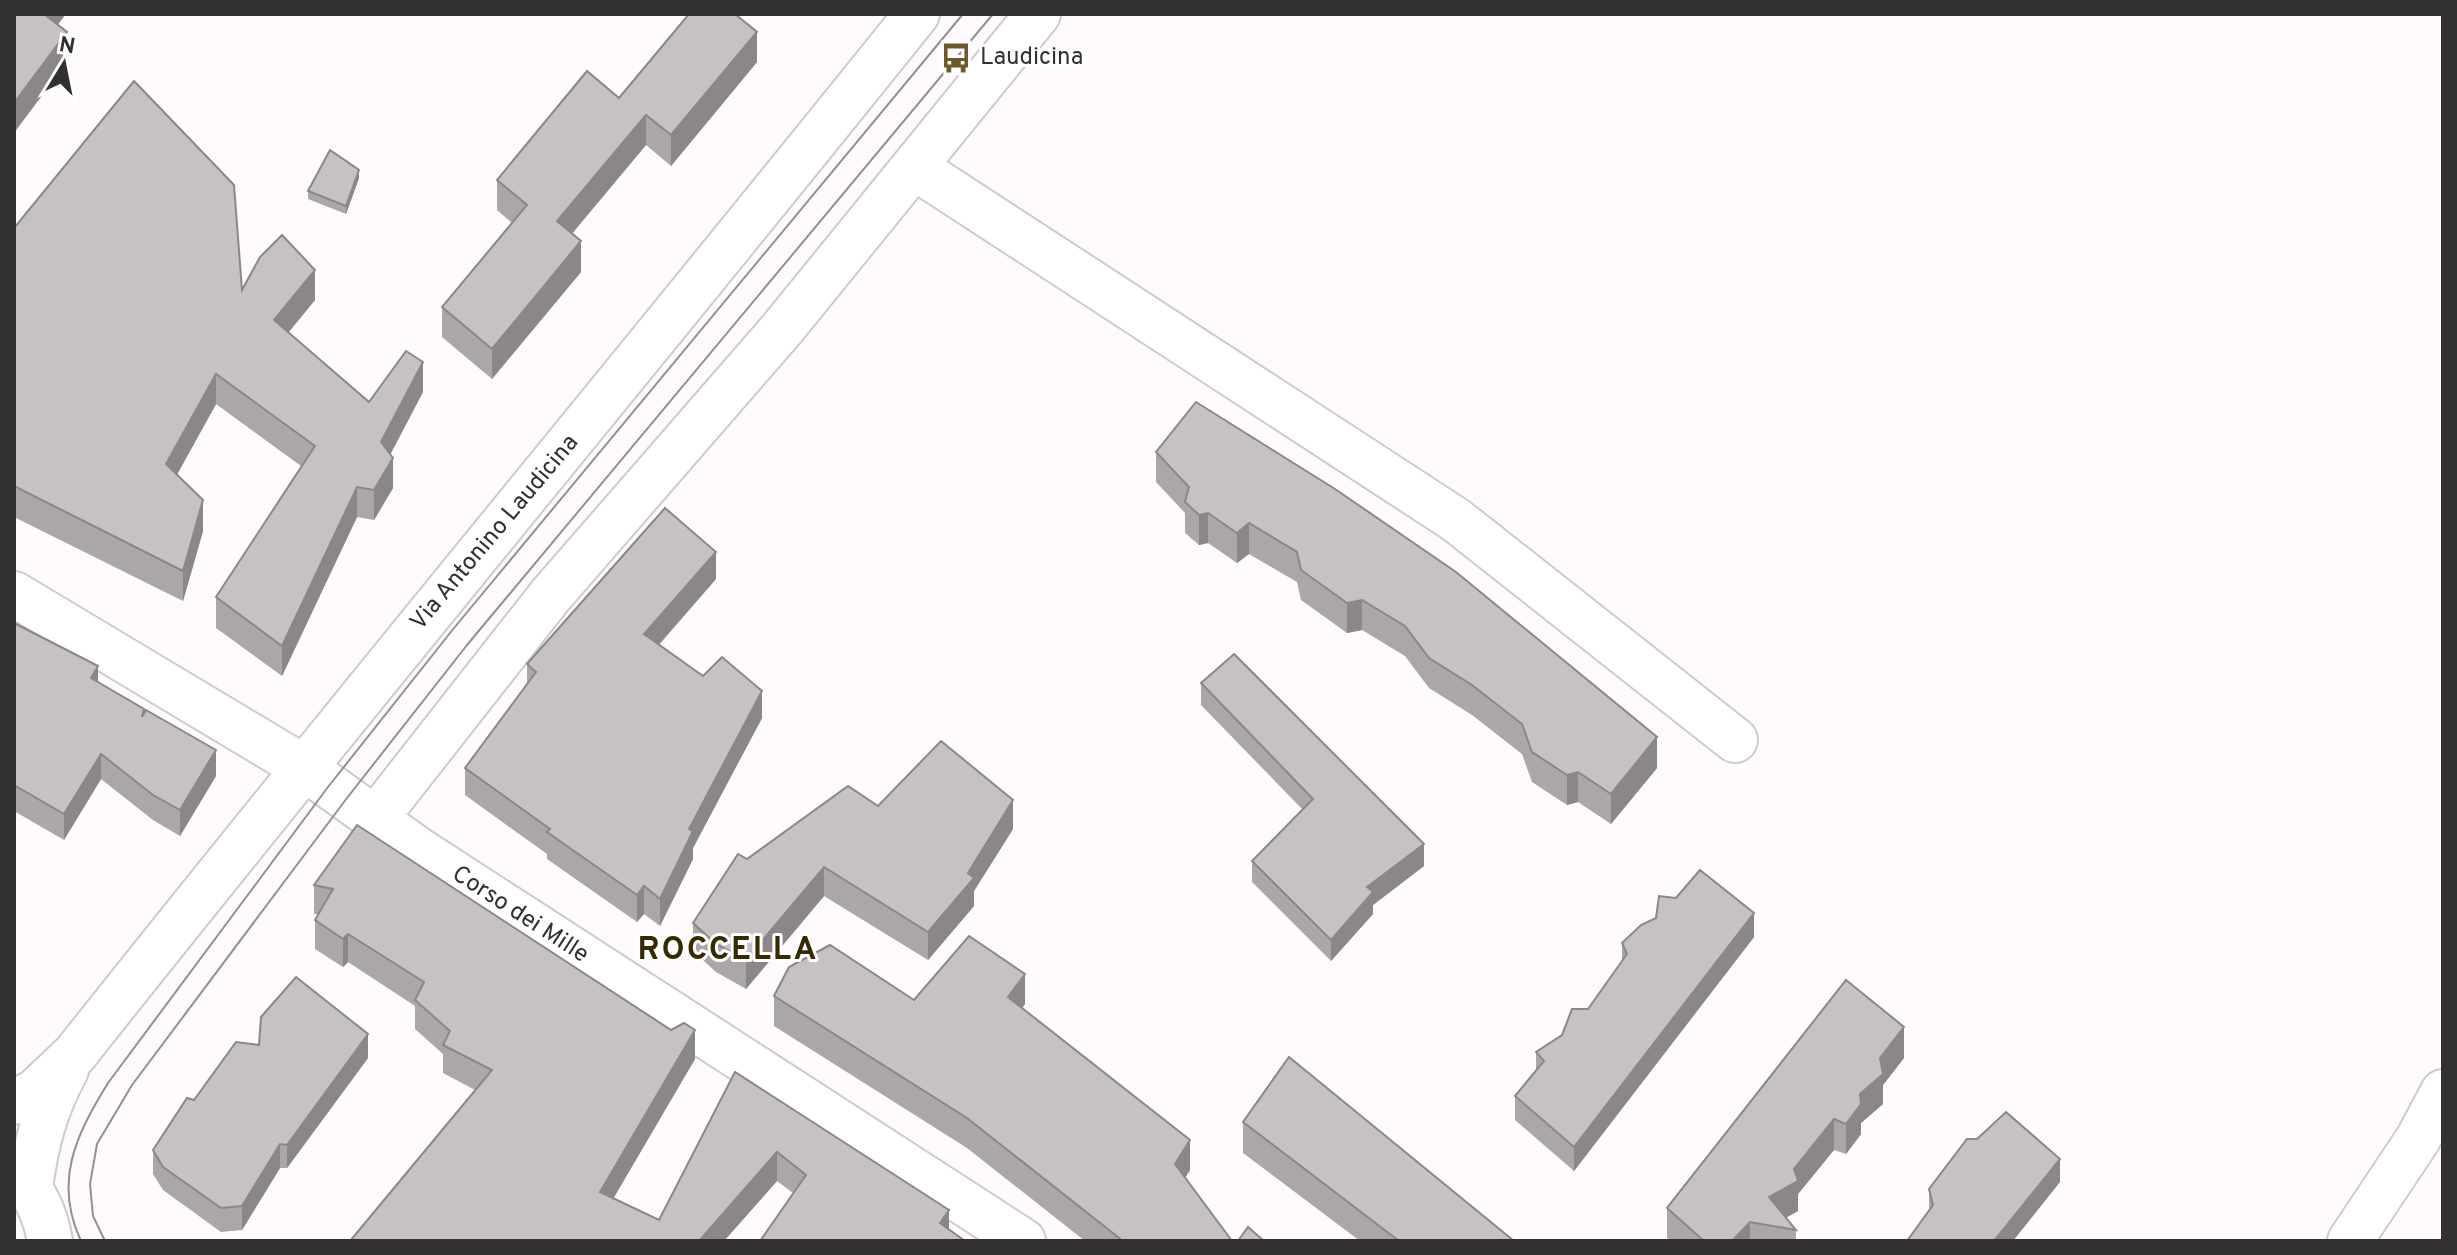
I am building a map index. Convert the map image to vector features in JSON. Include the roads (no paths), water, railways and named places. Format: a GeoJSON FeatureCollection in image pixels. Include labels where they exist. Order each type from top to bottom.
{"type":"FeatureCollection","features":[{"type":"Feature","properties":{"kind":"street","name":"Via Antonino Laudicina"},"geometry":{"type":"LineString","coordinates":[[75,1054],[303,767],[647,350],[917,14]]}},
{"type":"Feature","properties":{"kind":"street"},"geometry":{"type":"LineString","coordinates":[[375,819],[550,596],[782,329],[1038,14]]}},
{"type":"Feature","properties":{"kind":"street"},"geometry":{"type":"LineString","coordinates":[[914,167],[1456,520],[1735,740]]}},
{"type":"Feature","properties":{"kind":"street","name":"Corso dei Mille"},"geometry":{"type":"LineString","coordinates":[[14,594],[303,767],[375,819],[1023,1241]]}},
{"type":"Feature","properties":{"kind":"street"},"geometry":{"type":"LineString","coordinates":[[14,1102],[35,1092],[75,1054]]}},
{"type":"Feature","properties":{"kind":"street"},"geometry":{"type":"LineString","coordinates":[[50,1241],[46,1219],[22,1178],[35,1148],[47,1103],[75,1054]]}},
{"type":"Feature","properties":{"kind":"street"},"geometry":{"type":"LineString","coordinates":[[2350,1241],[2418,1139],[2443,1092]]}},
{"type":"Feature","properties":{"kind":"tram line"},"geometry":{"type":"LineString","coordinates":[[81,1241],[69,1198],[72,1159],[86,1121],[108,1083],[328,787],[454,628],[963,14]]}},
{"type":"Feature","properties":{"kind":"tram line"},"geometry":{"type":"LineString","coordinates":[[105,1241],[93,1216],[90,1184],[97,1144],[132,1085],[347,798],[467,645],[993,14]]}},
{"type":"Feature","properties":{"kind":"place","name":"Laudicina"},"geometry":{"type":"Point","coordinates":[956,58]}},
{"type":"Feature","properties":{"kind":"district","name":"ROCCELLA"},"geometry":{"type":"Point","coordinates":[728,951]}}]}
